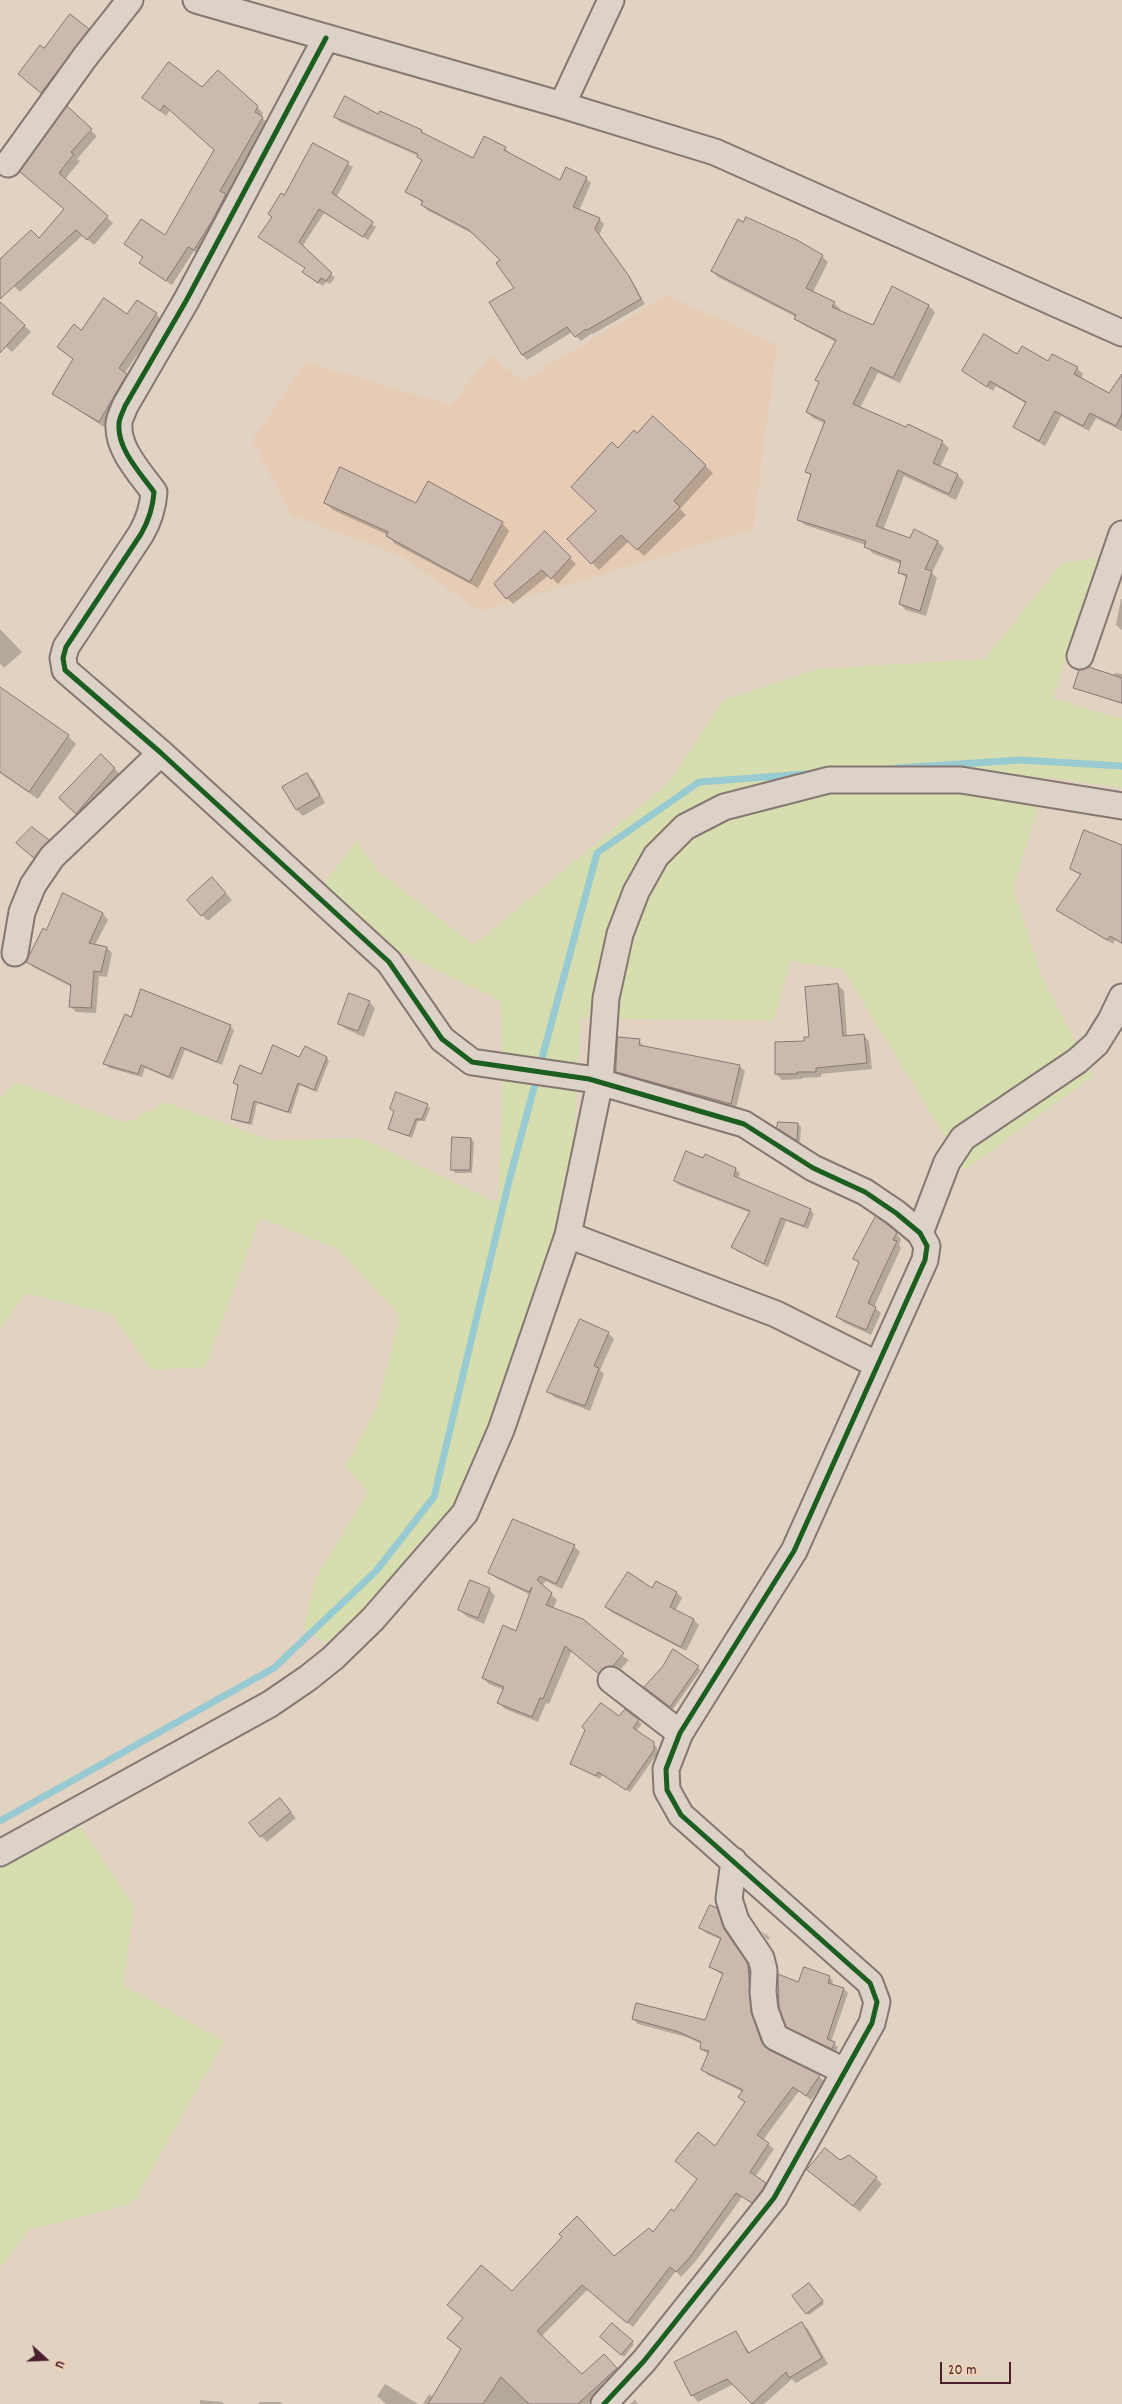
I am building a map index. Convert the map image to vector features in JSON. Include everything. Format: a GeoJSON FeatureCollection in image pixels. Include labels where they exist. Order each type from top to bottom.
{"type":"FeatureCollection","features":[{"type":"Feature","properties":{"kind":"street"},"geometry":{"type":"LineString","coordinates":[[8,164],[85,57],[130,0]]}},
{"type":"Feature","properties":{"kind":"street"},"geometry":{"type":"LineString","coordinates":[[196,0],[562,104],[715,152],[1122,333]]}},
{"type":"Feature","properties":{"kind":"street"},"geometry":{"type":"LineString","coordinates":[[562,104],[611,0]]}},
{"type":"Feature","properties":{"kind":"street"},"geometry":{"type":"LineString","coordinates":[[326,38],[186,301],[125,406],[119,422],[121,442],[137,469],[154,492],[150,518],[66,647],[62,658],[65,670],[161,754],[389,962],[442,1039],[472,1062],[595,1080],[744,1124],[813,1168],[865,1192],[920,1233],[927,1246],[925,1260],[794,1551],[680,1733],[666,1769],[667,1790],[672,1802],[681,1815],[870,1983],[877,2002],[872,2023],[774,2198],[644,2361],[604,2404]]}},
{"type":"Feature","properties":{"kind":"street"},"geometry":{"type":"LineString","coordinates":[[1080,656],[1122,534]]}},
{"type":"Feature","properties":{"kind":"street"},"geometry":{"type":"LineString","coordinates":[[15,953],[22,912],[33,885],[52,856],[161,754]]}},
{"type":"Feature","properties":{"kind":"street"},"geometry":{"type":"LineString","coordinates":[[0,1854],[270,1704],[333,1658],[373,1619],[465,1513],[502,1430],[568,1235],[595,1080],[606,998],[620,934],[636,892],[656,856],[685,827],[724,807],[829,780],[961,780],[1122,806]]}},
{"type":"Feature","properties":{"kind":"street"},"geometry":{"type":"LineString","coordinates":[[920,1233],[948,1162],[963,1138],[1076,1061],[1096,1044],[1111,1020],[1122,997]]}},
{"type":"Feature","properties":{"kind":"street"},"geometry":{"type":"LineString","coordinates":[[568,1235],[776,1314],[878,1366]]}},
{"type":"Feature","properties":{"kind":"street"},"geometry":{"type":"LineString","coordinates":[[611,1680],[680,1733]]}},
{"type":"Feature","properties":{"kind":"street"},"geometry":{"type":"LineString","coordinates":[[734,1861],[728,1899],[736,1921],[761,1958],[764,1970],[764,2010],[775,2037],[844,2071]]}},
{"type":"Feature","properties":{"kind":"shaded area"},"geometry":{"type":"Polygon","coordinates":[[[667,295],[777,345],[753,529],[481,611],[401,556],[291,515],[252,440],[306,362],[451,405],[491,355],[522,381],[667,295]]]}},
{"type":"Feature","properties":{"kind":"green space"},"geometry":{"type":"Polygon","coordinates":[[[1098,557],[1053,698],[1122,719],[1122,788],[1047,777],[1013,889],[1042,977],[1093,1076],[965,1170],[843,969],[790,961],[774,1021],[581,1018],[573,1157],[557,1304],[432,1568],[351,1660],[303,1628],[316,1578],[368,1492],[345,1467],[377,1407],[400,1316],[338,1249],[260,1218],[205,1367],[151,1370],[112,1314],[26,1293],[0,1329],[0,1097],[17,1082],[126,1123],[166,1102],[270,1140],[361,1138],[498,1203],[503,1090],[501,1001],[307,907],[356,841],[379,872],[474,945],[670,782],[722,701],[818,669],[985,659],[1061,564],[1098,557]]]}},
{"type":"Feature","properties":{"kind":"green space"},"geometry":{"type":"Polygon","coordinates":[[[78,1824],[134,1908],[123,1985],[224,2041],[133,2203],[29,2230],[0,2268],[0,1866],[78,1824]]]}},
{"type":"Feature","properties":{"kind":"building"},"geometry":{"type":"Polygon","coordinates":[[[70,14],[89,29],[41,93],[18,74],[40,45],[44,48],[70,14]]]}},
{"type":"Feature","properties":{"kind":"building"},"geometry":{"type":"Polygon","coordinates":[[[169,62],[202,87],[218,70],[258,106],[255,112],[263,117],[220,191],[226,194],[212,221],[194,250],[188,247],[166,281],[139,263],[143,257],[124,244],[141,219],[165,235],[214,150],[164,105],[160,111],[142,98],[169,62]]]}},
{"type":"Feature","properties":{"kind":"building"},"geometry":{"type":"Polygon","coordinates":[[[345,96],[378,114],[380,111],[422,130],[421,132],[473,158],[484,136],[506,147],[504,150],[560,180],[566,167],[587,177],[573,207],[600,218],[595,229],[629,276],[641,299],[575,337],[567,327],[522,355],[489,302],[514,288],[496,263],[500,260],[469,230],[421,205],[423,201],[405,192],[422,160],[417,157],[418,154],[334,117],[345,96]]]}},
{"type":"Feature","properties":{"kind":"building"},"geometry":{"type":"Polygon","coordinates":[[[67,106],[92,129],[71,152],[74,154],[59,173],[108,216],[87,240],[76,230],[0,299],[0,259],[31,230],[39,238],[64,209],[20,172],[67,106]]]}},
{"type":"Feature","properties":{"kind":"building"},"geometry":{"type":"Polygon","coordinates":[[[313,143],[349,162],[332,193],[373,222],[363,237],[319,209],[299,242],[332,273],[326,281],[321,278],[318,283],[302,272],[305,268],[258,237],[272,217],[268,214],[281,193],[284,195],[313,143]]]}},
{"type":"Feature","properties":{"kind":"building"},"geometry":{"type":"Polygon","coordinates":[[[746,217],[797,240],[823,255],[806,288],[835,302],[832,307],[873,325],[892,286],[929,305],[893,378],[871,367],[853,404],[906,427],[908,424],[943,441],[933,463],[958,474],[949,494],[898,470],[876,526],[910,538],[914,529],[938,541],[925,569],[932,571],[920,611],[899,604],[907,575],[898,573],[901,561],[864,547],[866,541],[797,520],[811,474],[805,472],[825,421],[806,412],[819,382],[815,380],[836,340],[794,319],[796,315],[711,271],[738,219],[743,222],[746,217]]]}},
{"type":"Feature","properties":{"kind":"building"},"geometry":{"type":"Polygon","coordinates":[[[104,298],[127,314],[137,300],[157,313],[119,368],[127,374],[99,422],[52,394],[73,359],[57,347],[74,324],[81,330],[104,298]]]}},
{"type":"Feature","properties":{"kind":"building"},"geometry":{"type":"Polygon","coordinates":[[[0,302],[25,325],[0,353],[0,302]]]}},
{"type":"Feature","properties":{"kind":"building"},"geometry":{"type":"Polygon","coordinates":[[[984,334],[1017,354],[1022,346],[1048,361],[1052,354],[1078,367],[1074,374],[1109,393],[1122,374],[1122,414],[1116,426],[1090,413],[1083,426],[1055,411],[1039,441],[1013,427],[1026,402],[990,381],[987,387],[962,371],[984,334]]]}},
{"type":"Feature","properties":{"kind":"building"},"geometry":{"type":"Polygon","coordinates":[[[653,416],[706,465],[674,501],[680,507],[637,550],[621,535],[591,564],[567,539],[596,511],[571,487],[612,442],[618,448],[634,430],[637,433],[653,416]]]}},
{"type":"Feature","properties":{"kind":"building"},"geometry":{"type":"Polygon","coordinates":[[[340,467],[416,503],[428,481],[503,522],[470,582],[386,536],[388,532],[324,503],[340,467]]]}},
{"type":"Feature","properties":{"kind":"building"},"geometry":{"type":"Polygon","coordinates":[[[545,531],[571,557],[551,579],[542,570],[506,599],[494,584],[545,531]]]}},
{"type":"Feature","properties":{"kind":"building"},"geometry":{"type":"Polygon","coordinates":[[[1089,667],[1122,678],[1122,703],[1073,688],[1079,670],[1089,667]]]}},
{"type":"Feature","properties":{"kind":"building"},"geometry":{"type":"Polygon","coordinates":[[[0,687],[69,735],[29,792],[0,772],[0,687]]]}},
{"type":"Feature","properties":{"kind":"building"},"geometry":{"type":"Polygon","coordinates":[[[101,754],[115,768],[76,814],[59,798],[101,754]]]}},
{"type":"Feature","properties":{"kind":"building"},"geometry":{"type":"Polygon","coordinates":[[[307,773],[320,796],[296,810],[282,787],[307,773]]]}},
{"type":"Feature","properties":{"kind":"building"},"geometry":{"type":"Polygon","coordinates":[[[32,827],[49,840],[34,858],[16,843],[32,827]]]}},
{"type":"Feature","properties":{"kind":"building"},"geometry":{"type":"Polygon","coordinates":[[[1084,830],[1122,845],[1122,943],[1110,936],[1107,940],[1056,910],[1081,874],[1070,869],[1084,830]]]}},
{"type":"Feature","properties":{"kind":"building"},"geometry":{"type":"Polygon","coordinates":[[[212,877],[226,893],[201,916],[187,900],[212,877]]]}},
{"type":"Feature","properties":{"kind":"building"},"geometry":{"type":"Polygon","coordinates":[[[63,893],[103,913],[89,943],[107,947],[101,972],[94,971],[91,1008],[69,1007],[71,985],[26,962],[43,928],[46,930],[63,893]]]}},
{"type":"Feature","properties":{"kind":"building"},"geometry":{"type":"Polygon","coordinates":[[[838,984],[843,1036],[864,1034],[867,1063],[816,1068],[816,1072],[775,1074],[775,1042],[804,1041],[804,1037],[809,1037],[805,987],[838,984]]]}},
{"type":"Feature","properties":{"kind":"building"},"geometry":{"type":"Polygon","coordinates":[[[141,989],[231,1025],[217,1062],[181,1047],[169,1077],[141,1065],[138,1074],[103,1064],[125,1014],[131,1017],[141,989]]]}},
{"type":"Feature","properties":{"kind":"building"},"geometry":{"type":"Polygon","coordinates":[[[349,993],[370,1001],[358,1031],[338,1024],[349,993]]]}},
{"type":"Feature","properties":{"kind":"building"},"geometry":{"type":"Polygon","coordinates":[[[618,1037],[640,1039],[639,1045],[740,1065],[731,1104],[616,1072],[618,1037]]]}},
{"type":"Feature","properties":{"kind":"building"},"geometry":{"type":"Polygon","coordinates":[[[273,1045],[299,1057],[305,1046],[327,1057],[314,1090],[298,1083],[288,1112],[254,1101],[249,1123],[231,1119],[238,1085],[233,1083],[240,1065],[261,1074],[273,1045]]]}},
{"type":"Feature","properties":{"kind":"building"},"geometry":{"type":"Polygon","coordinates":[[[396,1092],[428,1104],[422,1119],[416,1119],[409,1136],[388,1129],[394,1111],[390,1109],[396,1092]]]}},
{"type":"Feature","properties":{"kind":"building"},"geometry":{"type":"Polygon","coordinates":[[[778,1122],[798,1123],[797,1141],[777,1128],[778,1122]]]}},
{"type":"Feature","properties":{"kind":"building"},"geometry":{"type":"Polygon","coordinates":[[[452,1137],[471,1138],[470,1170],[451,1170],[452,1137]]]}},
{"type":"Feature","properties":{"kind":"building"},"geometry":{"type":"Polygon","coordinates":[[[686,1151],[703,1158],[705,1154],[736,1168],[734,1176],[811,1209],[804,1226],[781,1218],[764,1264],[731,1247],[750,1211],[674,1181],[686,1151]]]}},
{"type":"Feature","properties":{"kind":"building"},"geometry":{"type":"Polygon","coordinates":[[[876,1216],[897,1232],[893,1240],[897,1241],[868,1303],[876,1307],[866,1330],[836,1317],[859,1262],[853,1259],[876,1216]]]}},
{"type":"Feature","properties":{"kind":"building"},"geometry":{"type":"Polygon","coordinates":[[[580,1319],[609,1332],[594,1366],[599,1368],[585,1406],[547,1392],[580,1319]]]}},
{"type":"Feature","properties":{"kind":"building"},"geometry":{"type":"Polygon","coordinates":[[[513,1519],[575,1545],[556,1584],[540,1576],[537,1580],[552,1593],[546,1605],[583,1619],[624,1653],[613,1666],[605,1667],[599,1674],[565,1646],[543,1699],[540,1698],[532,1717],[497,1703],[504,1687],[482,1678],[503,1625],[516,1631],[532,1587],[529,1592],[488,1573],[513,1519]]]}},
{"type":"Feature","properties":{"kind":"building"},"geometry":{"type":"Polygon","coordinates":[[[628,1572],[652,1588],[656,1581],[677,1592],[670,1607],[694,1619],[681,1647],[605,1607],[628,1572]]]}},
{"type":"Feature","properties":{"kind":"building"},"geometry":{"type":"Polygon","coordinates":[[[470,1580],[490,1588],[478,1618],[458,1610],[470,1580]]]}},
{"type":"Feature","properties":{"kind":"building"},"geometry":{"type":"Polygon","coordinates":[[[673,1649],[699,1666],[670,1707],[644,1687],[663,1666],[673,1649]]]}},
{"type":"Feature","properties":{"kind":"building"},"geometry":{"type":"Polygon","coordinates":[[[601,1703],[619,1716],[625,1709],[639,1720],[633,1728],[654,1742],[654,1750],[626,1790],[598,1772],[596,1776],[570,1764],[585,1730],[582,1727],[601,1703]]]}},
{"type":"Feature","properties":{"kind":"building"},"geometry":{"type":"Polygon","coordinates":[[[280,1798],[291,1812],[260,1837],[249,1823],[280,1798]]]}},
{"type":"Feature","properties":{"kind":"building"},"geometry":{"type":"Polygon","coordinates":[[[710,1905],[717,1908],[724,1929],[748,1964],[751,2012],[762,2043],[769,2050],[820,2075],[806,2096],[793,2087],[757,2135],[769,2143],[750,2172],[766,2183],[752,2203],[736,2193],[690,2257],[676,2272],[670,2267],[627,2323],[582,2285],[537,2331],[582,2374],[604,2354],[617,2368],[578,2404],[529,2404],[501,2377],[483,2404],[428,2404],[461,2349],[447,2338],[463,2318],[447,2305],[481,2265],[512,2291],[562,2237],[559,2234],[577,2216],[614,2256],[649,2228],[653,2232],[671,2209],[674,2211],[697,2179],[675,2161],[698,2132],[715,2146],[745,2102],[738,2097],[743,2090],[701,2070],[709,2051],[700,2049],[701,2042],[679,2032],[632,2019],[636,2003],[705,2020],[723,1973],[709,1967],[721,1938],[699,1928],[710,1905]]]}},
{"type":"Feature","properties":{"kind":"building"},"geometry":{"type":"Polygon","coordinates":[[[804,1967],[830,1976],[828,1983],[844,1988],[827,2039],[835,2042],[832,2049],[786,2027],[779,2007],[778,1974],[798,1982],[804,1967]]]}},
{"type":"Feature","properties":{"kind":"building"},"geometry":{"type":"Polygon","coordinates":[[[825,2148],[840,2160],[849,2155],[877,2177],[853,2206],[807,2170],[825,2148]]]}},
{"type":"Feature","properties":{"kind":"building"},"geometry":{"type":"Polygon","coordinates":[[[809,2283],[823,2301],[806,2314],[792,2296],[809,2283]]]}},
{"type":"Feature","properties":{"kind":"building"},"geometry":{"type":"Polygon","coordinates":[[[802,2322],[822,2358],[789,2378],[786,2372],[752,2404],[727,2379],[691,2396],[674,2362],[736,2331],[748,2353],[802,2322]]]}},
{"type":"Feature","properties":{"kind":"building"},"geometry":{"type":"Polygon","coordinates":[[[612,2323],[633,2341],[621,2355],[600,2337],[612,2323]]]}},
{"type":"Feature","properties":{"kind":"waterway"},"geometry":{"type":"LineString","coordinates":[[897,768],[1021,760],[1122,766]]}},
{"type":"Feature","properties":{"kind":"waterway"},"geometry":{"type":"LineString","coordinates":[[0,1821],[274,1668],[376,1571],[434,1497],[509,1181],[597,853],[699,782],[806,774]]}},
{"type":"Feature","properties":{"kind":"cycle path"},"geometry":{"type":"LineString","coordinates":[[326,38],[186,301],[121,415],[119,433],[122,443],[131,461],[154,492],[152,509],[141,534],[66,647],[63,658],[65,670],[161,753],[389,962],[442,1039],[472,1062],[589,1079],[744,1124],[813,1168],[865,1192],[896,1213],[920,1233],[927,1246],[925,1260],[794,1551],[680,1733],[666,1769],[667,1790],[681,1815],[870,1983],[877,2002],[872,2023],[774,2198],[644,2361],[604,2404]]}}]}
